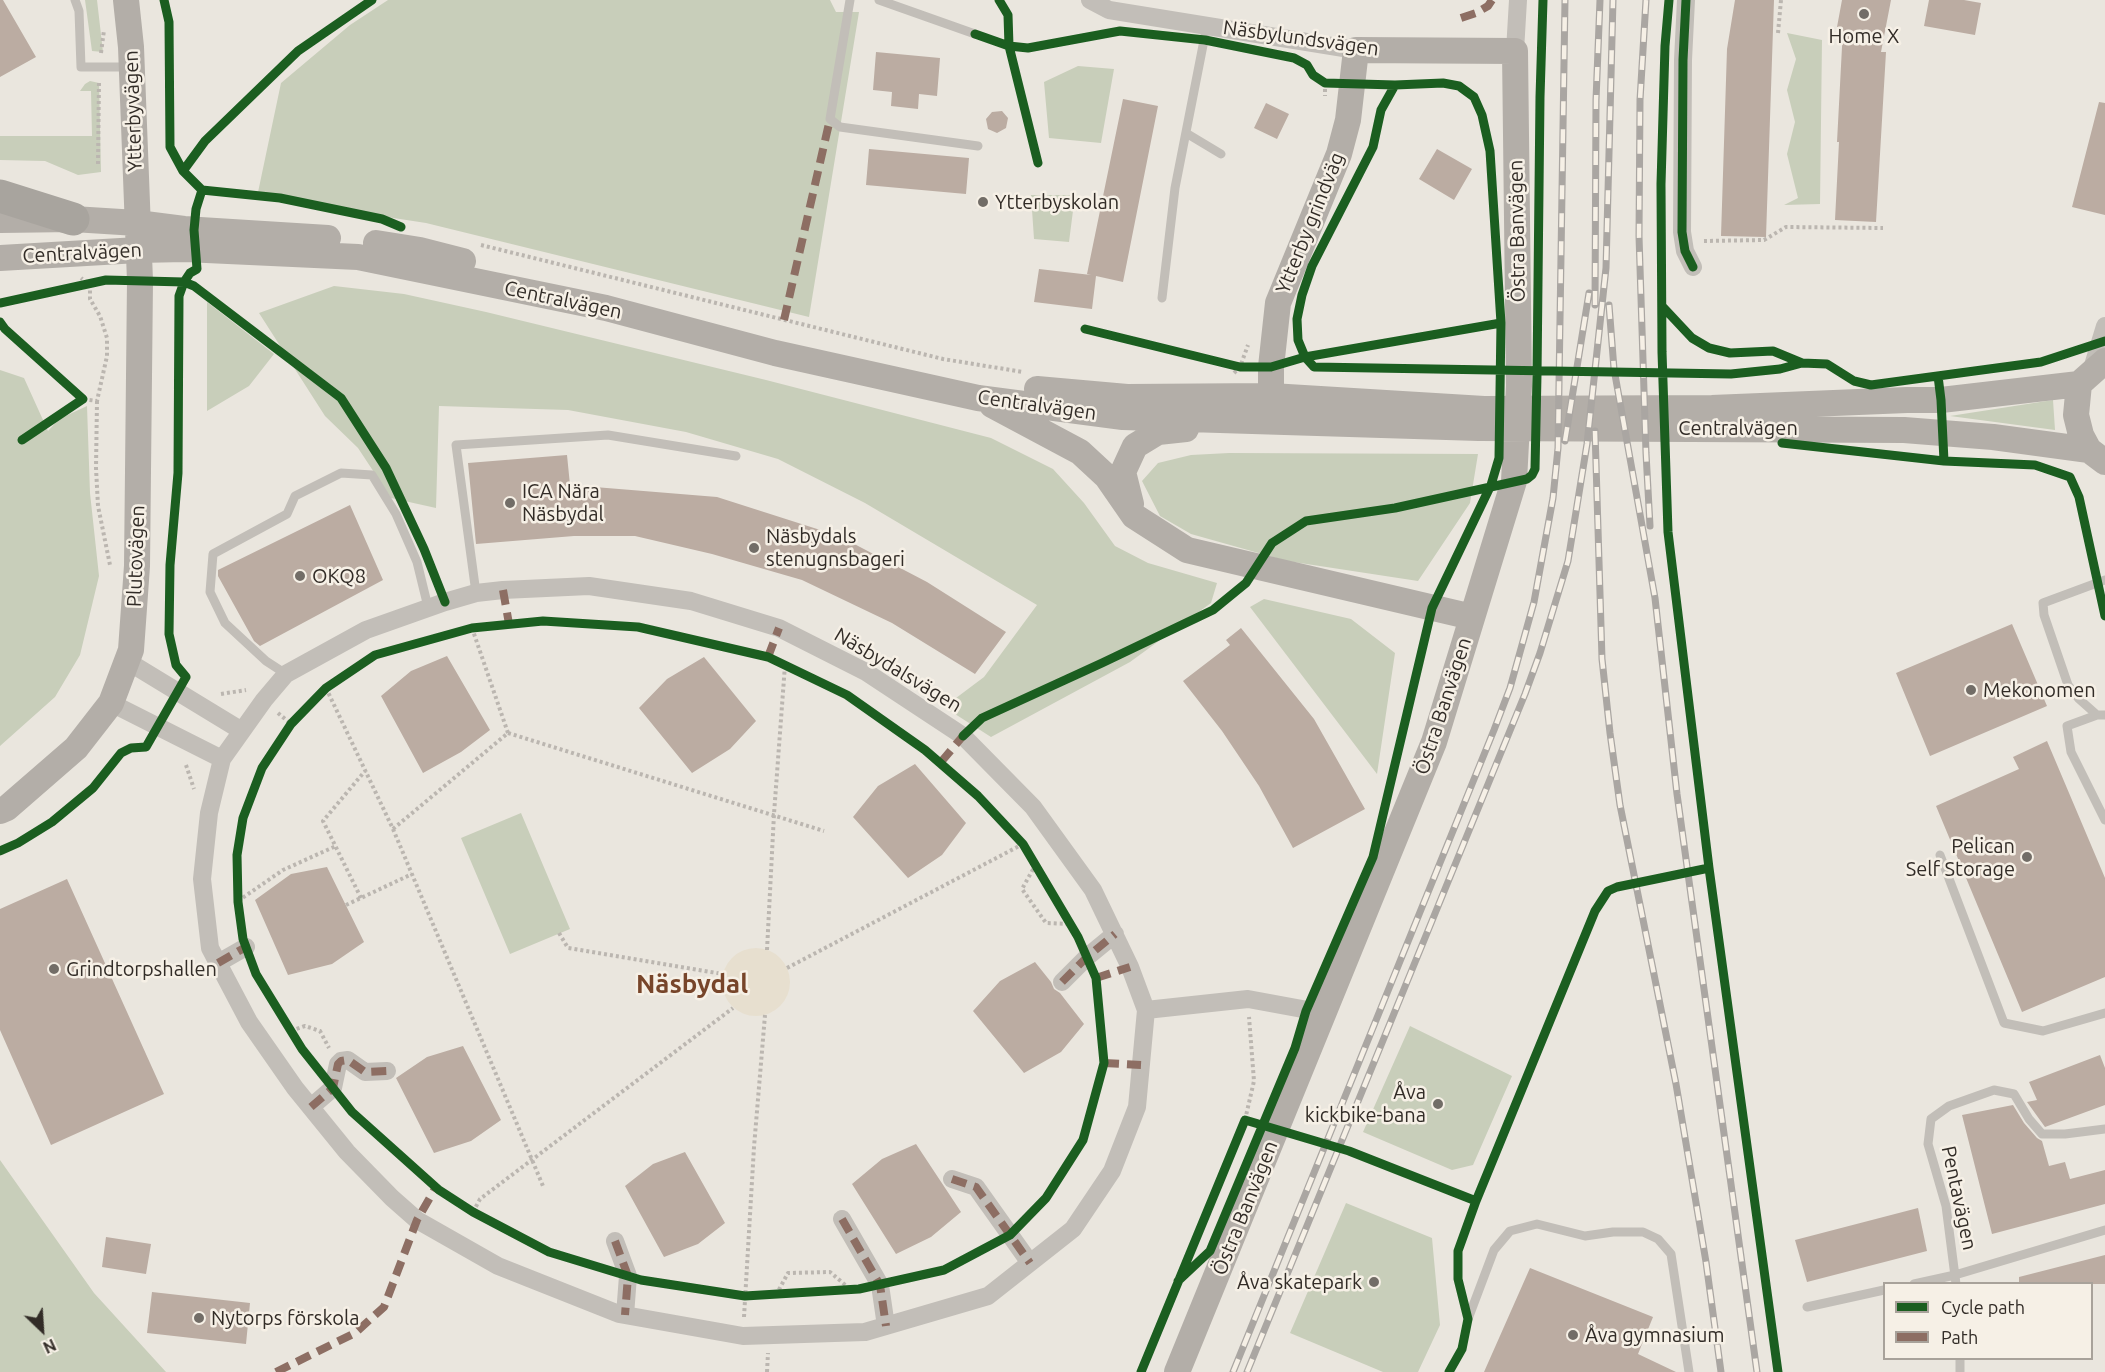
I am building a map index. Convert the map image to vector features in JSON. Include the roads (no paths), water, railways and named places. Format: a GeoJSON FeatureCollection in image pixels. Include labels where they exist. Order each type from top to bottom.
{"type":"FeatureCollection","features":[{"type":"Feature","properties":{"kind":"highway"},"geometry":{"type":"LineString","coordinates":[[0,196],[73,219]]}},
{"type":"Feature","properties":{"kind":"street","name":"Ytterbyvägen"},"geometry":{"type":"LineString","coordinates":[[126,0],[132,68],[138,250]]}},
{"type":"Feature","properties":{"kind":"street","name":"Näsbylundsvägen"},"geometry":{"type":"LineString","coordinates":[[1090,0],[1108,10],[1356,50],[1515,51]]}},
{"type":"Feature","properties":{"kind":"street","name":"Östra Banvägen"},"geometry":{"type":"LineString","coordinates":[[1177,1372],[1434,742],[1514,481],[1519,386],[1515,51],[1518,0]]}},
{"type":"Feature","properties":{"kind":"street"},"geometry":{"type":"LineString","coordinates":[[1686,0],[1683,60],[1682,232],[1685,251],[1693,267]]}},
{"type":"Feature","properties":{"kind":"street","name":"Ytterby grindväg"},"geometry":{"type":"LineString","coordinates":[[1267,408],[1278,303],[1339,154],[1348,120],[1356,50]]}},
{"type":"Feature","properties":{"kind":"street","name":"Centralvägen"},"geometry":{"type":"LineString","coordinates":[[0,220],[73,219],[137,223],[184,229],[357,240],[420,250],[981,384],[1267,408],[1482,418],[1710,418],[1904,430],[1993,437],[2099,463]]}},
{"type":"Feature","properties":{"kind":"street","name":"Centralvägen"},"geometry":{"type":"LineString","coordinates":[[0,258],[185,249],[358,257],[606,308],[775,353],[978,398],[1123,417],[1267,408]]}},
{"type":"Feature","properties":{"kind":"street","name":"Plutovägen"},"geometry":{"type":"LineString","coordinates":[[0,811],[7,808],[76,748],[111,703],[131,650],[137,566],[140,281],[138,250]]}},
{"type":"Feature","properties":{"kind":"street"},"geometry":{"type":"LineString","coordinates":[[2099,463],[2081,435],[2076,415],[2092,372],[2105,326]]}},
{"type":"Feature","properties":{"kind":"street","name":"Centralvägen"},"geometry":{"type":"LineString","coordinates":[[1710,418],[1907,400],[1941,400],[2092,372]]}},
{"type":"Feature","properties":{"kind":"street"},"geometry":{"type":"LineString","coordinates":[[978,398],[1080,452],[1107,477],[1134,516],[1187,550],[1472,617]]}},
{"type":"Feature","properties":{"kind":"street"},"geometry":{"type":"LineString","coordinates":[[1134,516],[1123,472],[1135,446],[1158,432],[1267,408]]}},
{"type":"Feature","properties":{"kind":"street","name":"Näsbydalsvägen"},"geometry":{"type":"LineString","coordinates":[[589,586],[691,601],[779,628],[866,672],[963,736],[1033,807],[1093,890],[1131,967],[1146,1010],[1137,1107],[1112,1171],[1073,1229],[988,1296],[865,1332],[743,1336],[625,1315],[498,1266],[417,1220],[393,1198],[347,1152],[295,1088],[249,1022],[210,948],[202,879],[209,813],[222,759],[286,674],[366,630],[428,608],[476,593],[589,586]]}},
{"type":"Feature","properties":{"kind":"street"},"geometry":{"type":"LineString","coordinates":[[127,661],[242,731]]}},
{"type":"Feature","properties":{"kind":"street"},"geometry":{"type":"LineString","coordinates":[[111,703],[222,759]]}},
{"type":"Feature","properties":{"kind":"street"},"geometry":{"type":"LineString","coordinates":[[1062,982],[1115,934]]}},
{"type":"Feature","properties":{"kind":"street"},"geometry":{"type":"LineString","coordinates":[[218,963],[246,947]]}},
{"type":"Feature","properties":{"kind":"street"},"geometry":{"type":"LineString","coordinates":[[1146,1010],[1248,999],[1324,1013]]}},
{"type":"Feature","properties":{"kind":"street"},"geometry":{"type":"LineString","coordinates":[[311,1107],[333,1088],[341,1060],[348,1060],[365,1072],[387,1071]]}},
{"type":"Feature","properties":{"kind":"street"},"geometry":{"type":"LineString","coordinates":[[952,1179],[976,1187],[1030,1263]]}},
{"type":"Feature","properties":{"kind":"street"},"geometry":{"type":"LineString","coordinates":[[842,1219],[880,1285],[886,1326]]}},
{"type":"Feature","properties":{"kind":"street"},"geometry":{"type":"LineString","coordinates":[[615,1241],[627,1276],[625,1315]]}},
{"type":"Feature","properties":{"kind":"lane"},"geometry":{"type":"LineString","coordinates":[[75,0],[79,11],[81,67],[132,68]]}},
{"type":"Feature","properties":{"kind":"lane"},"geometry":{"type":"LineString","coordinates":[[850,0],[830,119],[840,127],[978,146]]}},
{"type":"Feature","properties":{"kind":"lane"},"geometry":{"type":"LineString","coordinates":[[879,0],[975,34]]}},
{"type":"Feature","properties":{"kind":"lane"},"geometry":{"type":"LineString","coordinates":[[1162,298],[1175,188],[1207,25]]}},
{"type":"Feature","properties":{"kind":"lane"},"geometry":{"type":"LineString","coordinates":[[1186,133],[1221,154]]}},
{"type":"Feature","properties":{"kind":"lane"},"geometry":{"type":"LineString","coordinates":[[476,593],[456,446],[608,435],[736,456]]}},
{"type":"Feature","properties":{"kind":"lane"},"geometry":{"type":"LineString","coordinates":[[286,674],[266,661],[225,623],[210,592],[213,554],[286,514],[295,496],[342,473],[372,475],[396,514],[413,552],[428,608]]}},
{"type":"Feature","properties":{"kind":"lane"},"geometry":{"type":"LineString","coordinates":[[2101,715],[2079,699],[2068,685],[2044,615],[2043,603],[2105,580]]}},
{"type":"Feature","properties":{"kind":"lane"},"geometry":{"type":"LineString","coordinates":[[2101,715],[2067,726],[2071,752],[2105,820]]}},
{"type":"Feature","properties":{"kind":"lane"},"geometry":{"type":"LineString","coordinates":[[1940,855],[2004,1023],[2043,1031],[2105,1013]]}},
{"type":"Feature","properties":{"kind":"lane","name":"Pentavägen"},"geometry":{"type":"LineString","coordinates":[[1955,1279],[1946,1206],[1928,1143],[1930,1119],[1949,1106],[1994,1090],[2014,1094],[2042,1134],[2065,1134],[2105,1129]]}},
{"type":"Feature","properties":{"kind":"lane"},"geometry":{"type":"LineString","coordinates":[[1468,1319],[1494,1250],[1510,1231],[1536,1224],[1585,1236],[1613,1232],[1643,1232],[1658,1239],[1671,1254],[1689,1372]]}},
{"type":"Feature","properties":{"kind":"lane"},"geometry":{"type":"LineString","coordinates":[[1930,1282],[1955,1279],[2105,1230]]}},
{"type":"Feature","properties":{"kind":"lane"},"geometry":{"type":"LineString","coordinates":[[1807,1307],[1883,1290]]}},
{"type":"Feature","properties":{"kind":"railway"},"geometry":{"type":"LineString","coordinates":[[1233,1372],[1494,730],[1510,688],[1534,602],[1553,498],[1558,448],[1565,0]]}},
{"type":"Feature","properties":{"kind":"railway"},"geometry":{"type":"LineString","coordinates":[[1595,305],[1596,100],[1600,0]]}},
{"type":"Feature","properties":{"kind":"railway"},"geometry":{"type":"LineString","coordinates":[[1247,1372],[1525,694],[1568,561],[1587,444],[1606,268],[1613,0]]}},
{"type":"Feature","properties":{"kind":"railway"},"geometry":{"type":"LineString","coordinates":[[1646,0],[1640,100],[1639,236],[1650,526]]}},
{"type":"Feature","properties":{"kind":"railway"},"geometry":{"type":"LineString","coordinates":[[1565,441],[1589,293]]}},
{"type":"Feature","properties":{"kind":"railway"},"geometry":{"type":"LineString","coordinates":[[1609,305],[1614,369],[1655,598],[1677,794],[1757,1372]]}},
{"type":"Feature","properties":{"kind":"railway"},"geometry":{"type":"LineString","coordinates":[[1595,431],[1602,659],[1610,733],[1620,805],[1676,1084],[1706,1262],[1721,1372]]}},
{"type":"Feature","properties":{"kind":"place","name":"Home X"},"geometry":{"type":"Point","coordinates":[1864,14]}},
{"type":"Feature","properties":{"kind":"place","name":"Ytterbyskolan"},"geometry":{"type":"Point","coordinates":[983,202]}},
{"type":"Feature","properties":{"kind":"place","name":"ICA Nära Näsbydal"},"geometry":{"type":"Point","coordinates":[510,503]}},
{"type":"Feature","properties":{"kind":"place","name":"Näsbydals stenugnsbageri"},"geometry":{"type":"Point","coordinates":[754,548]}},
{"type":"Feature","properties":{"kind":"place","name":"OKQ8"},"geometry":{"type":"Point","coordinates":[300,576]}},
{"type":"Feature","properties":{"kind":"place","name":"Mekonomen"},"geometry":{"type":"Point","coordinates":[1971,690]}},
{"type":"Feature","properties":{"kind":"place","name":"Pelican Self Storage"},"geometry":{"type":"Point","coordinates":[2027,857]}},
{"type":"Feature","properties":{"kind":"place","name":"Grindtorpshallen"},"geometry":{"type":"Point","coordinates":[54,969]}},
{"type":"Feature","properties":{"kind":"place","name":"Åva kickbike-bana"},"geometry":{"type":"Point","coordinates":[1438,1104]}},
{"type":"Feature","properties":{"kind":"place","name":"Åva skatepark"},"geometry":{"type":"Point","coordinates":[1374,1282]}},
{"type":"Feature","properties":{"kind":"place","name":"Nytorps förskola"},"geometry":{"type":"Point","coordinates":[199,1318]}},
{"type":"Feature","properties":{"kind":"place","name":"Åva gymnasium"},"geometry":{"type":"Point","coordinates":[1573,1335]}},
{"type":"Feature","properties":{"kind":"district","name":"Näsbydal"},"geometry":{"type":"Point","coordinates":[692,984]}}]}
